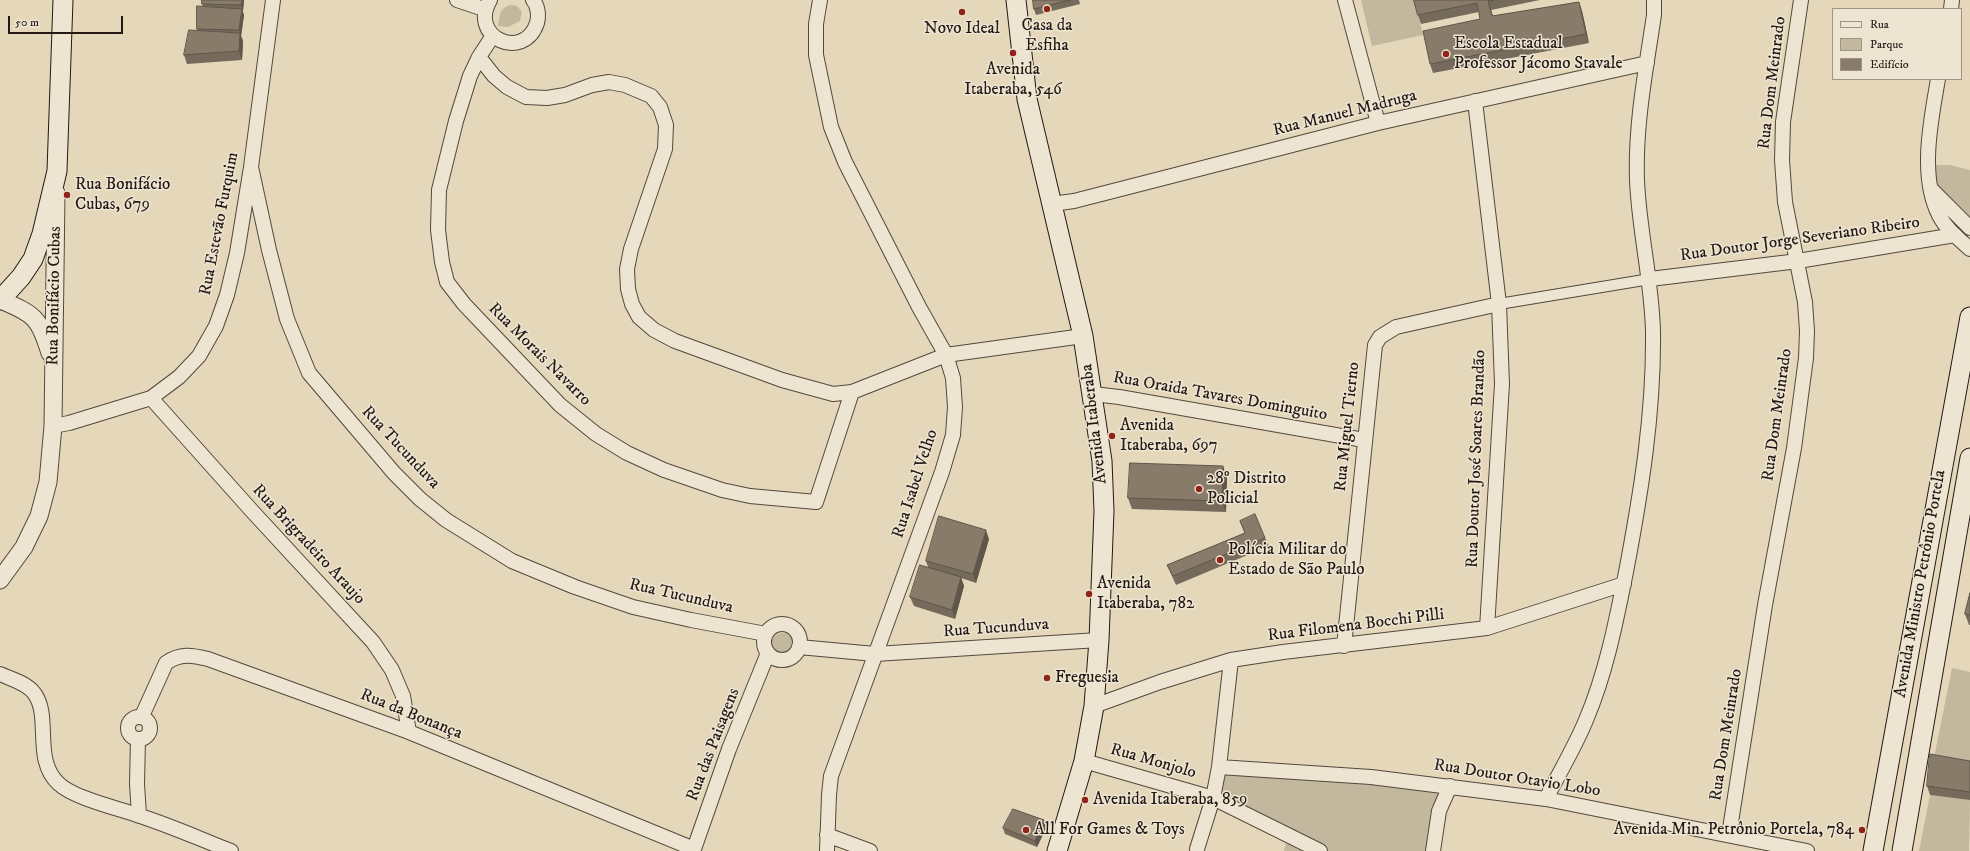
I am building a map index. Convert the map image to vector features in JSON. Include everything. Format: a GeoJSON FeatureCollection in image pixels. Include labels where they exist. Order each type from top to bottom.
{"type":"FeatureCollection","features":[{"type":"Feature","properties":{"kind":"main road","name":"Rua Bonifácio Cubas"},"geometry":{"type":"LineString","coordinates":[[57,171],[63,0]]}},
{"type":"Feature","properties":{"kind":"main road","name":"Avenida Itaberaba"},"geometry":{"type":"LineString","coordinates":[[1016,0],[1027,99],[1038,150],[1084,336],[1102,462],[1103,483],[1099,640],[1094,706],[1084,761],[1057,851]]}},
{"type":"Feature","properties":{"kind":"main road"},"geometry":{"type":"LineString","coordinates":[[1,300],[21,277],[33,259],[42,234],[57,171]]}},
{"type":"Feature","properties":{"kind":"main road","name":"Avenida Ministro Petrônio Portela"},"geometry":{"type":"LineString","coordinates":[[1873,851],[1970,317]]}},
{"type":"Feature","properties":{"kind":"main road","name":"Avenida Ministro Petrônio Portela"},"geometry":{"type":"LineString","coordinates":[[1902,851],[1965,519],[1970,458]]}},
{"type":"Feature","properties":{"kind":"street","name":"Rua Estevão Furquim"},"geometry":{"type":"LineString","coordinates":[[53,426],[76,421],[151,398],[178,377],[198,356],[216,326],[227,295],[237,253],[251,167],[273,0]]}},
{"type":"Feature","properties":{"kind":"street"},"geometry":{"type":"LineString","coordinates":[[457,0],[487,5],[485,24],[492,37],[506,44],[522,42],[534,32],[539,18],[536,1]]}},
{"type":"Feature","properties":{"kind":"street","name":"Rua Isabel Velho"},"geometry":{"type":"LineString","coordinates":[[820,0],[816,24],[816,55],[831,127],[845,162],[919,307],[946,355],[953,378],[955,407],[953,435],[942,472],[831,776],[827,851]]}},
{"type":"Feature","properties":{"kind":"street"},"geometry":{"type":"LineString","coordinates":[[1345,0],[1378,123]]}},
{"type":"Feature","properties":{"kind":"street"},"geometry":{"type":"LineString","coordinates":[[1546,799],[1586,720],[1608,657],[1639,507],[1649,425],[1653,332],[1650,279],[1638,204],[1637,177],[1639,126],[1654,15],[1654,0]]}},
{"type":"Feature","properties":{"kind":"street","name":"Rua Dom Meinrado"},"geometry":{"type":"LineString","coordinates":[[1729,835],[1765,605],[1794,448],[1806,358],[1807,331],[1805,302],[1785,202],[1782,160],[1783,122],[1801,0]]}},
{"type":"Feature","properties":{"kind":"street","name":"Rua Morais Navarro"},"geometry":{"type":"LineString","coordinates":[[492,37],[479,57],[470,76],[456,121],[439,190],[438,230],[442,262],[448,282],[464,304],[560,405],[596,434],[627,453],[664,470],[722,490],[750,496],[816,502],[852,392]]}},
{"type":"Feature","properties":{"kind":"street"},"geometry":{"type":"LineString","coordinates":[[479,57],[494,76],[506,87],[526,97],[546,98],[565,95],[592,85],[610,82],[625,85],[650,96],[660,107],[666,125],[664,149],[638,223],[627,268],[628,289],[632,304],[639,316],[654,330],[675,341],[782,380],[833,394],[852,392],[946,355],[1084,336]]}},
{"type":"Feature","properties":{"kind":"street","name":"Rua Manuel Madruga"},"geometry":{"type":"LineString","coordinates":[[1052,204],[1074,201],[1378,123],[1475,100],[1647,63]]}},
{"type":"Feature","properties":{"kind":"street"},"geometry":{"type":"LineString","coordinates":[[1938,80],[1928,137],[1928,166],[1932,190],[1939,216],[1955,235],[1970,249]]}},
{"type":"Feature","properties":{"kind":"street","name":"Rua Doutor José Soares Brandão"},"geometry":{"type":"LineString","coordinates":[[1475,100],[1499,304],[1502,384],[1487,628]]}},
{"type":"Feature","properties":{"kind":"street","name":"Rua Tucunduva"},"geometry":{"type":"LineString","coordinates":[[251,167],[269,250],[287,319],[309,373],[394,474],[420,499],[446,520],[512,561],[575,588],[633,607],[766,634]]}},
{"type":"Feature","properties":{"kind":"street","name":"Rua Bonifácio Cubas"},"geometry":{"type":"LineString","coordinates":[[0,580],[24,547],[39,516],[48,482],[53,426],[57,171]]}},
{"type":"Feature","properties":{"kind":"street"},"geometry":{"type":"LineString","coordinates":[[1932,190],[1970,228]]}},
{"type":"Feature","properties":{"kind":"street","name":"Rua Doutor Jorge Severiano Ribeiro"},"geometry":{"type":"LineString","coordinates":[[1650,279],[1798,261],[1955,235]]}},
{"type":"Feature","properties":{"kind":"street"},"geometry":{"type":"LineString","coordinates":[[1499,304],[1650,279]]}},
{"type":"Feature","properties":{"kind":"street"},"geometry":{"type":"LineString","coordinates":[[1,300],[29,313],[39,323],[54,367]]}},
{"type":"Feature","properties":{"kind":"street","name":"Rua Miguel Tierno"},"geometry":{"type":"LineString","coordinates":[[1344,646],[1364,440],[1375,345],[1380,337],[1396,327],[1499,304]]}},
{"type":"Feature","properties":{"kind":"street","name":"Rua Oraida Tavares Dominguito"},"geometry":{"type":"LineString","coordinates":[[1093,394],[1119,397],[1364,440]]}},
{"type":"Feature","properties":{"kind":"street","name":"Rua Brigradeiro Araujo"},"geometry":{"type":"LineString","coordinates":[[151,398],[252,512],[372,642],[392,670],[403,696],[408,732]]}},
{"type":"Feature","properties":{"kind":"street","name":"Rua Filomena Bocchi Pilli"},"geometry":{"type":"LineString","coordinates":[[1094,706],[1160,682],[1231,660],[1284,652],[1487,628],[1624,584]]}},
{"type":"Feature","properties":{"kind":"street"},"geometry":{"type":"LineString","coordinates":[[780,624],[791,627],[799,635],[799,647],[792,657],[787,659],[775,659],[768,653],[765,645],[766,634],[770,629],[780,624]]}},
{"type":"Feature","properties":{"kind":"street","name":"Rua Tucunduva"},"geometry":{"type":"LineString","coordinates":[[799,647],[875,654],[1099,640]]}},
{"type":"Feature","properties":{"kind":"street","name":"Rua das Paisagens"},"geometry":{"type":"LineString","coordinates":[[694,849],[730,749],[768,653]]}},
{"type":"Feature","properties":{"kind":"street","name":"Rua da Bonança"},"geometry":{"type":"LineString","coordinates":[[139,815],[137,784],[138,739],[143,738],[150,730],[150,724],[142,716],[166,663],[174,658],[193,655],[275,682],[408,732],[694,849]]}},
{"type":"Feature","properties":{"kind":"street"},"geometry":{"type":"LineString","coordinates":[[1197,849],[1213,798],[1219,767],[1231,660]]}},
{"type":"Feature","properties":{"kind":"street"},"geometry":{"type":"LineString","coordinates":[[0,674],[26,685],[35,693],[42,718],[44,755],[48,768],[59,785],[73,793],[139,815],[230,851]]}},
{"type":"Feature","properties":{"kind":"street","name":"Rua Monjolo"},"geometry":{"type":"LineString","coordinates":[[1084,761],[1213,798],[1320,851]]}},
{"type":"Feature","properties":{"kind":"street","name":"Rua Doutor Otavio Lobo"},"geometry":{"type":"LineString","coordinates":[[1219,767],[1371,777],[1546,799],[1807,851]]}},
{"type":"Feature","properties":{"kind":"street"},"geometry":{"type":"LineString","coordinates":[[1433,851],[1439,811],[1450,786]]}},
{"type":"Feature","properties":{"kind":"street"},"geometry":{"type":"LineString","coordinates":[[827,835],[870,851]]}},
{"type":"Feature","properties":{"kind":"green space"},"geometry":{"type":"Polygon","coordinates":[[[1361,0],[1415,0],[1423,35],[1372,46],[1361,0]]]}},
{"type":"Feature","properties":{"kind":"green space"},"geometry":{"type":"Polygon","coordinates":[[[511,5],[517,6],[522,12],[520,21],[508,27],[498,26],[502,10],[511,5]]]}},
{"type":"Feature","properties":{"kind":"green space"},"geometry":{"type":"Polygon","coordinates":[[[1929,165],[1950,165],[1970,170],[1970,231],[1936,188],[1929,165]]]}},
{"type":"Feature","properties":{"kind":"green space"},"geometry":{"type":"Polygon","coordinates":[[[783,633],[791,637],[795,645],[791,653],[783,657],[775,653],[771,645],[775,637],[783,633]]]}},
{"type":"Feature","properties":{"kind":"green space"},"geometry":{"type":"Polygon","coordinates":[[[1952,668],[1970,672],[1970,769],[1933,763],[1952,668]]]}},
{"type":"Feature","properties":{"kind":"green space"},"geometry":{"type":"Polygon","coordinates":[[[1219,767],[1450,786],[1433,851],[1284,851],[1288,835],[1213,798],[1219,767]]]}},
{"type":"Feature","properties":{"kind":"green space"},"geometry":{"type":"Polygon","coordinates":[[[1930,795],[1970,800],[1969,851],[1919,851],[1930,795]]]}},
{"type":"Feature","properties":{"kind":"building"},"geometry":{"type":"Polygon","coordinates":[[[202,0],[242,0],[241,5],[202,4],[202,0]]]}},
{"type":"Feature","properties":{"kind":"building"},"geometry":{"type":"Polygon","coordinates":[[[1033,0],[1070,0],[1034,9],[1033,0]]]}},
{"type":"Feature","properties":{"kind":"building"},"geometry":{"type":"Polygon","coordinates":[[[1414,0],[1495,0],[1488,1],[1492,16],[1579,2],[1586,34],[1430,64],[1423,31],[1480,19],[1477,3],[1418,15],[1414,0]]]}},
{"type":"Feature","properties":{"kind":"building"},"geometry":{"type":"Polygon","coordinates":[[[197,6],[242,9],[239,30],[197,29],[197,6]]]}},
{"type":"Feature","properties":{"kind":"building"},"geometry":{"type":"Polygon","coordinates":[[[189,30],[240,33],[239,51],[184,55],[189,30]]]}},
{"type":"Feature","properties":{"kind":"building"},"geometry":{"type":"Polygon","coordinates":[[[1130,463],[1223,466],[1222,501],[1128,498],[1130,463]]]}},
{"type":"Feature","properties":{"kind":"building"},"geometry":{"type":"Polygon","coordinates":[[[1255,514],[1265,538],[1173,576],[1167,565],[1245,533],[1240,521],[1255,514]]]}},
{"type":"Feature","properties":{"kind":"building"},"geometry":{"type":"Polygon","coordinates":[[[939,516],[986,530],[973,574],[926,561],[939,516]]]}},
{"type":"Feature","properties":{"kind":"building"},"geometry":{"type":"Polygon","coordinates":[[[920,565],[961,577],[952,610],[910,597],[920,565]]]}},
{"type":"Feature","properties":{"kind":"building"},"geometry":{"type":"Polygon","coordinates":[[[1970,593],[1970,615],[1965,614],[1970,593]]]}},
{"type":"Feature","properties":{"kind":"building"},"geometry":{"type":"Polygon","coordinates":[[[1930,754],[1970,761],[1970,792],[1927,786],[1930,754]]]}},
{"type":"Feature","properties":{"kind":"building","name":"All For Games & Toys"},"geometry":{"type":"Polygon","coordinates":[[[1013,809],[1044,820],[1035,841],[1003,828],[1013,809]]]}},
{"type":"Feature","properties":{"kind":"place","name":"Casa da Esfiha"},"geometry":{"type":"Point","coordinates":[1047,9]}},
{"type":"Feature","properties":{"kind":"place","name":"Novo Ideal"},"geometry":{"type":"Point","coordinates":[962,12]}},
{"type":"Feature","properties":{"kind":"place","name":"Avenida Itaberaba, 546"},"geometry":{"type":"Point","coordinates":[1013,53]}},
{"type":"Feature","properties":{"kind":"place","name":"Escola Estadual Professor Jácomo Stavale"},"geometry":{"type":"Point","coordinates":[1446,54]}},
{"type":"Feature","properties":{"kind":"place","name":"Rua Bonifácio Cubas, 679"},"geometry":{"type":"Point","coordinates":[67,195]}},
{"type":"Feature","properties":{"kind":"place","name":"Avenida Itaberaba, 697"},"geometry":{"type":"Point","coordinates":[1112,436]}},
{"type":"Feature","properties":{"kind":"place","name":"28º Distrito Policial"},"geometry":{"type":"Point","coordinates":[1199,489]}},
{"type":"Feature","properties":{"kind":"place","name":"Polícia Militar do Estado de São Paulo"},"geometry":{"type":"Point","coordinates":[1220,560]}},
{"type":"Feature","properties":{"kind":"place","name":"Avenida Itaberaba, 782"},"geometry":{"type":"Point","coordinates":[1089,594]}},
{"type":"Feature","properties":{"kind":"place","name":"Freguesia"},"geometry":{"type":"Point","coordinates":[1047,678]}},
{"type":"Feature","properties":{"kind":"place","name":"Avenida Itaberaba, 859"},"geometry":{"type":"Point","coordinates":[1085,800]}},
{"type":"Feature","properties":{"kind":"place","name":"All For Games & Toys"},"geometry":{"type":"Point","coordinates":[1026,830]}},
{"type":"Feature","properties":{"kind":"place","name":"Avenida Min. Petrônio Portela, 784"},"geometry":{"type":"Point","coordinates":[1862,830]}}]}
